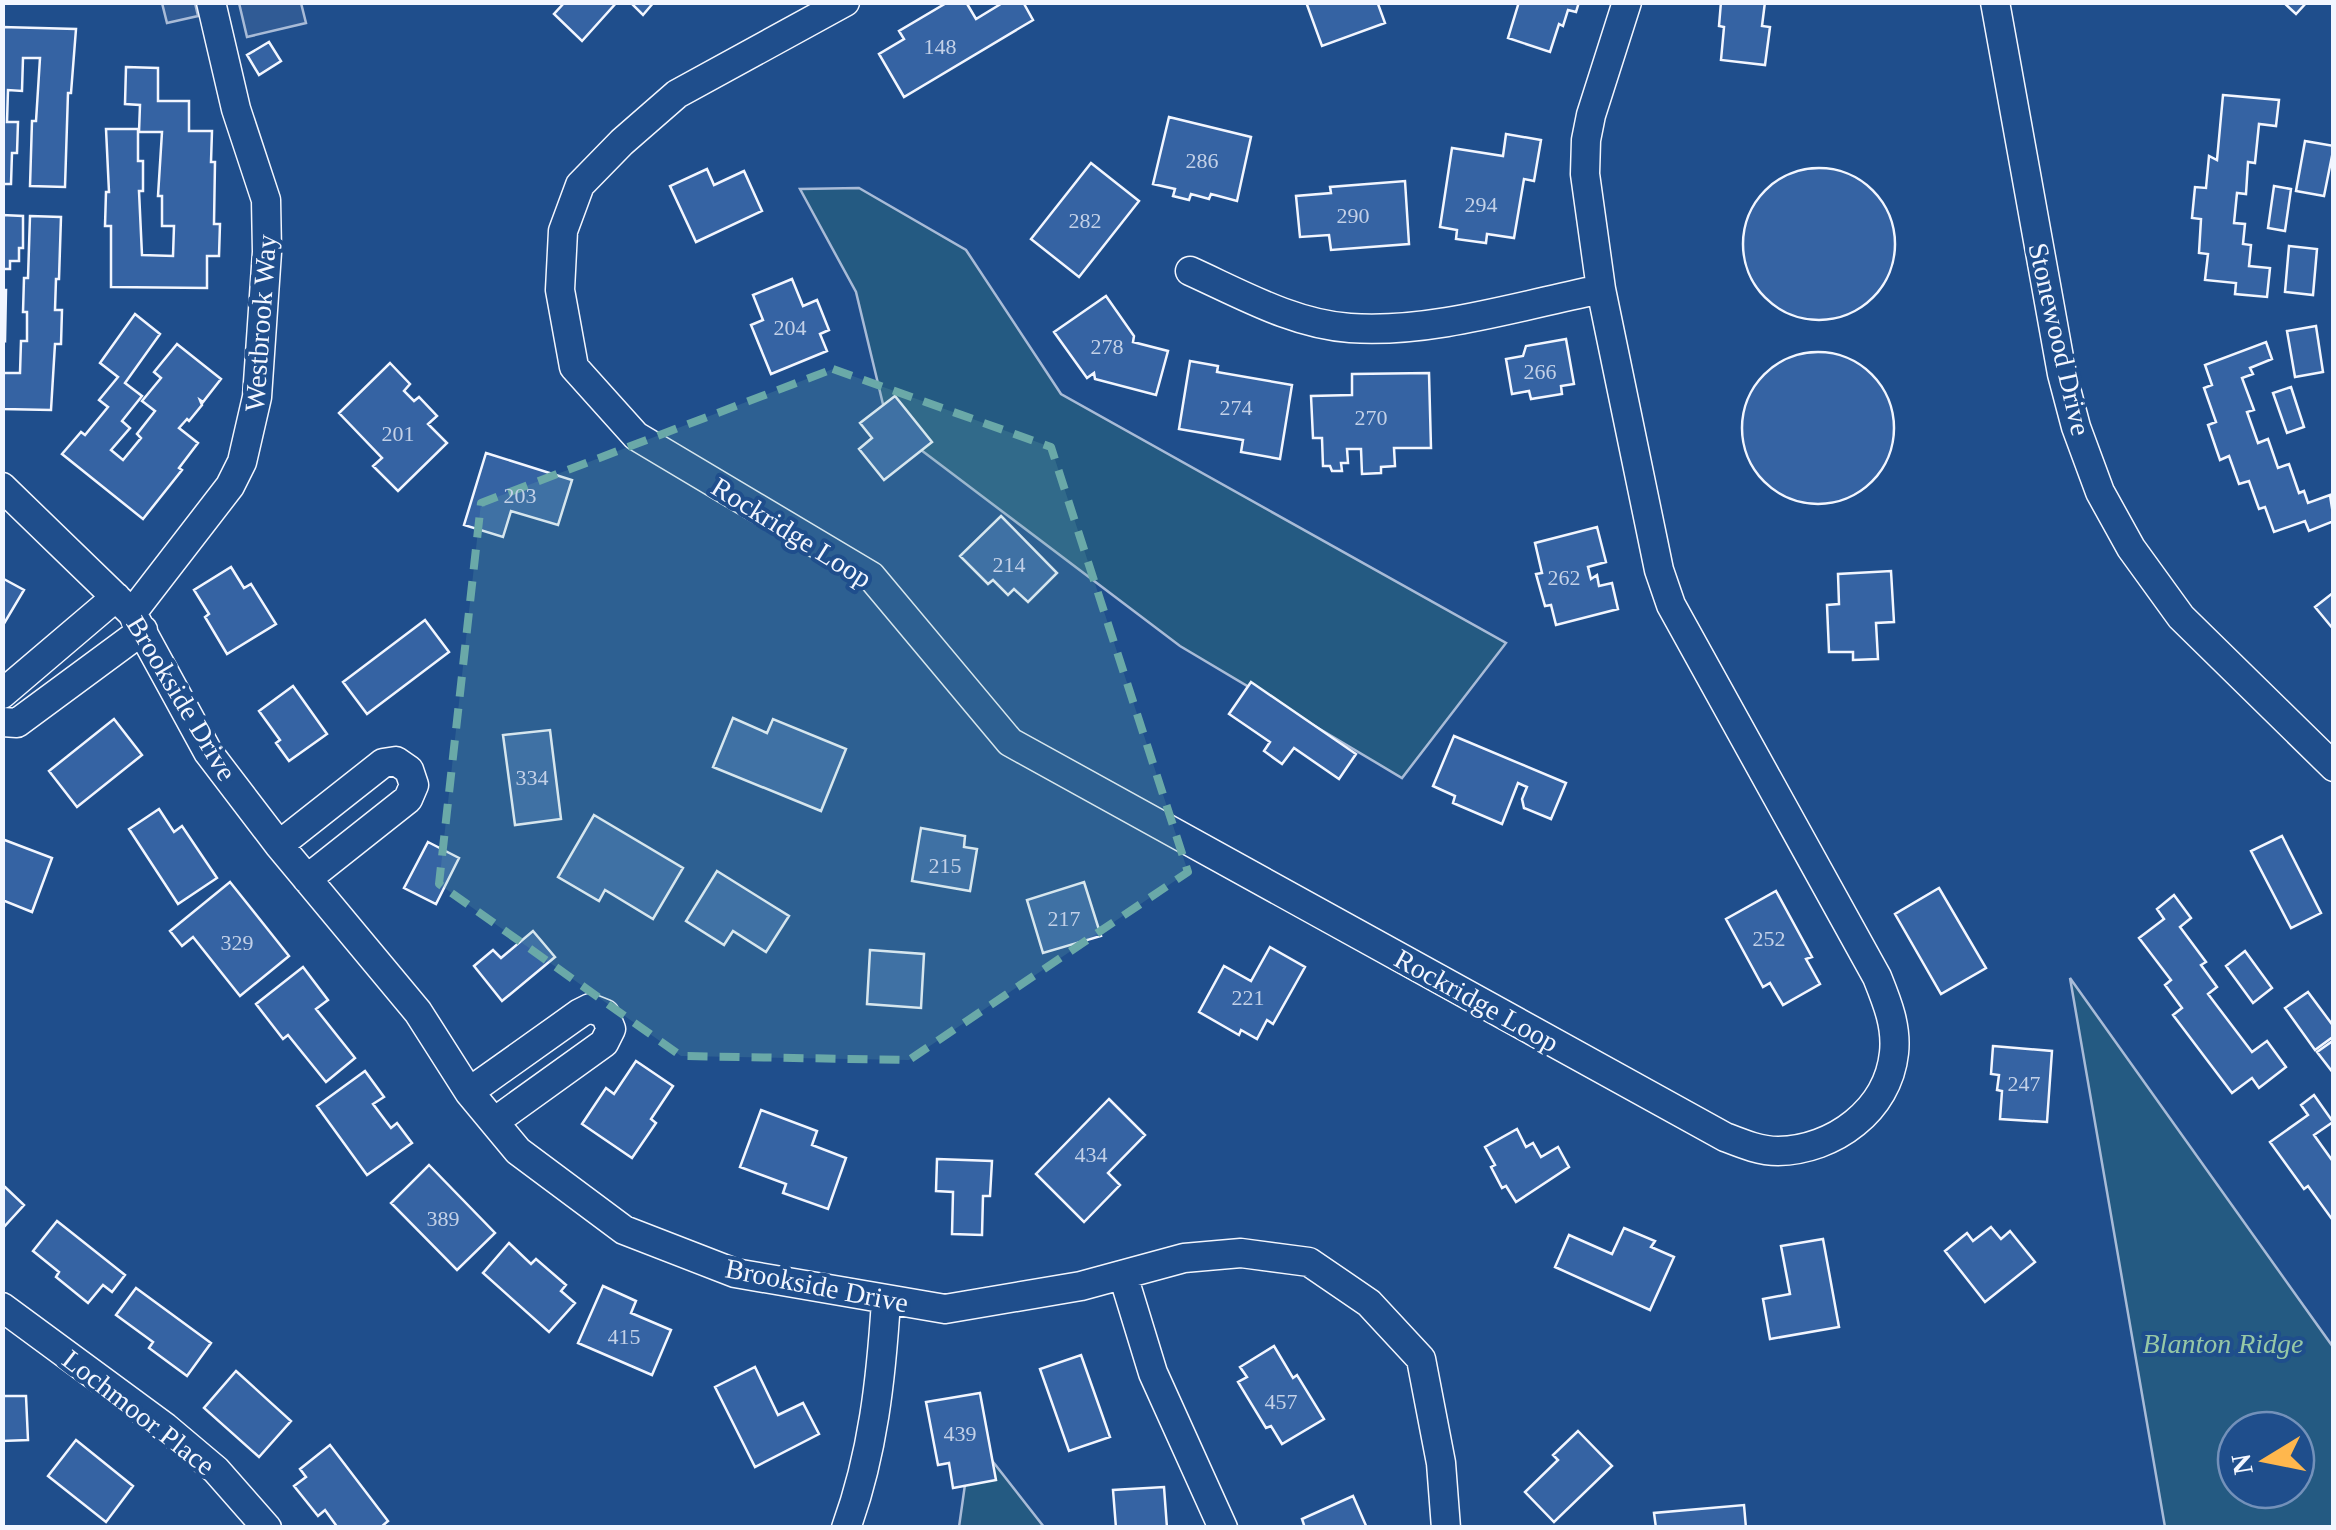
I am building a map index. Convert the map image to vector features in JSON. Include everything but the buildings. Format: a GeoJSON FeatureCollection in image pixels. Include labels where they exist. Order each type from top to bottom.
{"type":"FeatureCollection","features":[{"type":"Feature","properties":{"kind":"street","name":"Westbrook Way"},"geometry":{"type":"LineString","coordinates":[[130,613],[230,486],[242,462],[258,397],[266,200],[236,109],[211,2]]}},
{"type":"Feature","properties":{"kind":"street","name":"Rockridge Loop"},"geometry":{"type":"LineString","coordinates":[[845,2],[677,94],[622,142],[580,186],[563,231],[560,290],[574,367],[636,436],[871,576],[1010,742],[1726,1137],[1752,1148],[1800,1148],[1850,1129],[1879,1096],[1894,1054],[1889,1006],[1877,977],[1664,587],[1588,207],[1586,140],[1627,2]]}},
{"type":"Feature","properties":{"kind":"street","name":"Stonewood Drive"},"geometry":{"type":"LineString","coordinates":[[1994,2],[2062,374],[2100,492],[2130,548],[2181,617],[2334,768]]}},
{"type":"Feature","properties":{"kind":"street"},"geometry":{"type":"LineString","coordinates":[[1190,271],[1282,313],[1349,328],[1427,324],[1602,288]]}},
{"type":"Feature","properties":{"kind":"street","name":"Brookside Drive"},"geometry":{"type":"LineString","coordinates":[[2,487],[130,613],[208,752],[279,845],[418,1012],[469,1092],[518,1151],[624,1230],[734,1273],[886,1302],[945,1309],[1081,1286],[1184,1258],[1240,1253],[1308,1262],[1369,1303],[1421,1359],[1441,1463],[1446,1528]]}},
{"type":"Feature","properties":{"kind":"street"},"geometry":{"type":"LineString","coordinates":[[2,694],[130,613]]}},
{"type":"Feature","properties":{"kind":"street"},"geometry":{"type":"LineString","coordinates":[[2,722],[17,723],[130,613]]}},
{"type":"Feature","properties":{"kind":"street"},"geometry":{"type":"LineString","coordinates":[[279,845],[383,764],[396,761],[410,770],[414,785],[408,799],[308,878]]}},
{"type":"Feature","properties":{"kind":"street"},"geometry":{"type":"LineString","coordinates":[[469,1092],[585,1010],[598,1009],[605,1014],[611,1029],[604,1043],[494,1122]]}},
{"type":"Feature","properties":{"kind":"street"},"geometry":{"type":"LineString","coordinates":[[1123,1275],[1153,1373],[1223,1528]]}},
{"type":"Feature","properties":{"kind":"street"},"geometry":{"type":"LineString","coordinates":[[846,1528],[870,1450],[886,1302]]}},
{"type":"Feature","properties":{"kind":"street","name":"Lochmoor Place"},"geometry":{"type":"LineString","coordinates":[[2,1307],[165,1427],[216,1470],[258,1524]]}},
{"type":"Feature","properties":{"kind":"highlighted area"},"geometry":{"type":"Polygon","coordinates":[[[833,369],[1051,447],[1188,872],[909,1060],[681,1056],[439,884],[481,503],[833,369]]]}},
{"type":"Feature","properties":{"kind":"green space"},"geometry":{"type":"Polygon","coordinates":[[[859,188],[966,250],[1061,394],[1506,643],[1402,778],[1180,646],[888,425],[856,292],[800,189],[859,188]]]}},
{"type":"Feature","properties":{"kind":"green space","name":"Blanton Ridge"},"geometry":{"type":"Polygon","coordinates":[[[2070,978],[2333,1347],[2333,1527],[2165,1527],[2070,978]]]}},
{"type":"Feature","properties":{"kind":"green space"},"geometry":{"type":"Polygon","coordinates":[[[972,1435],[1044,1527],[959,1527],[972,1435]]]}},
{"type":"Feature","properties":{"kind":"shaded area"},"geometry":{"type":"Polygon","coordinates":[[[162,3],[195,3],[198,16],[167,23],[162,3]]]}},
{"type":"Feature","properties":{"kind":"shaded area"},"geometry":{"type":"Polygon","coordinates":[[[239,3],[301,3],[306,23],[247,37],[239,3]]]}}]}
